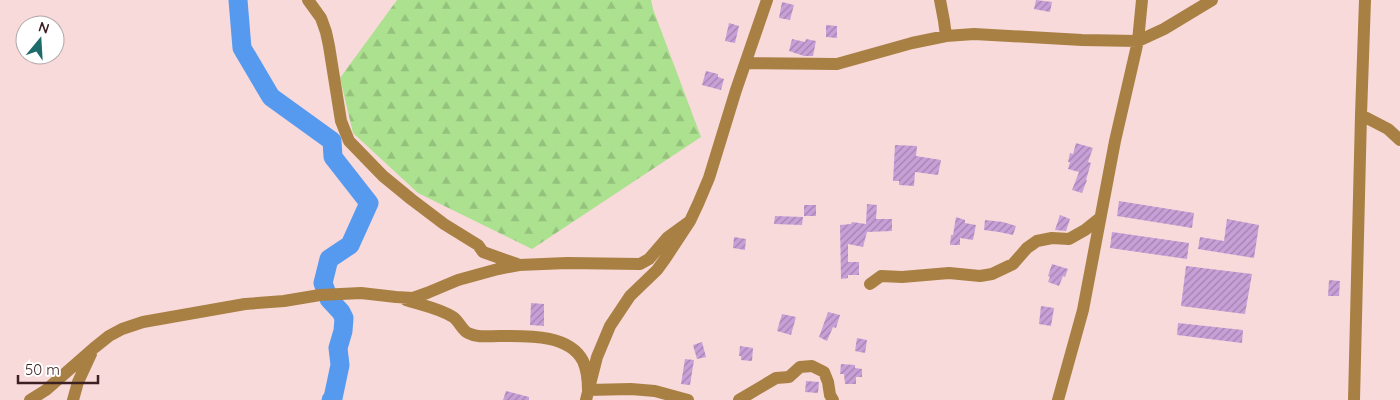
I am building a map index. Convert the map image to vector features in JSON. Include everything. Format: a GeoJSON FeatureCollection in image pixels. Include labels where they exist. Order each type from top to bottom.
{"type":"FeatureCollection","features":[{"type":"Feature","properties":{"kind":"street"},"geometry":{"type":"LineString","coordinates":[[308,0],[321,18],[326,32],[341,121],[349,141],[383,176],[444,224],[478,245],[483,252],[519,265]]}},
{"type":"Feature","properties":{"kind":"street"},"geometry":{"type":"LineString","coordinates":[[587,395],[597,357],[610,326],[630,296],[657,270],[665,259],[690,221],[710,178],[736,90],[747,63],[767,0]]}},
{"type":"Feature","properties":{"kind":"street"},"geometry":{"type":"LineString","coordinates":[[940,0],[946,36]]}},
{"type":"Feature","properties":{"kind":"street"},"geometry":{"type":"LineString","coordinates":[[1058,400],[1083,310],[1115,141],[1138,41],[1142,0]]}},
{"type":"Feature","properties":{"kind":"street"},"geometry":{"type":"LineString","coordinates":[[747,63],[837,64],[912,43],[946,36],[974,34],[1138,41],[1164,29],[1212,0]]}},
{"type":"Feature","properties":{"kind":"street"},"geometry":{"type":"LineString","coordinates":[[1354,400],[1365,0]]}},
{"type":"Feature","properties":{"kind":"street"},"geometry":{"type":"LineString","coordinates":[[1361,114],[1388,129],[1400,140]]}},
{"type":"Feature","properties":{"kind":"street"},"geometry":{"type":"LineString","coordinates":[[870,284],[881,276],[902,277],[949,273],[980,276],[992,274],[1013,264],[1027,248],[1038,240],[1052,238],[1069,239],[1085,230],[1100,218]]}},
{"type":"Feature","properties":{"kind":"street"},"geometry":{"type":"LineString","coordinates":[[30,400],[46,390],[109,336],[122,329],[143,322],[245,304],[284,301],[320,295],[361,293],[413,298],[458,280],[519,265],[567,263],[640,264],[649,259],[668,237],[690,221]]}},
{"type":"Feature","properties":{"kind":"street"},"geometry":{"type":"LineString","coordinates":[[475,276],[481,265],[483,252]]}},
{"type":"Feature","properties":{"kind":"street"},"geometry":{"type":"LineString","coordinates":[[396,297],[441,311],[454,318],[467,333],[479,336],[532,336],[563,343],[575,351],[582,360],[587,375],[587,395]]}},
{"type":"Feature","properties":{"kind":"street"},"geometry":{"type":"LineString","coordinates":[[73,400],[78,382],[94,348]]}},
{"type":"Feature","properties":{"kind":"street"},"geometry":{"type":"LineString","coordinates":[[739,400],[776,378],[789,377],[800,367],[812,366],[824,372],[833,400]]}},
{"type":"Feature","properties":{"kind":"street"},"geometry":{"type":"LineString","coordinates":[[587,395],[630,389],[655,391],[688,400]]}},
{"type":"Feature","properties":{"kind":"green space"},"geometry":{"type":"Polygon","coordinates":[[[397,0],[651,0],[701,137],[532,249],[418,193],[353,133],[340,78],[397,0]]]}},
{"type":"Feature","properties":{"kind":"building"},"geometry":{"type":"Polygon","coordinates":[[[1036,0],[1052,2],[1050,12],[1034,9],[1036,0]]]}},
{"type":"Feature","properties":{"kind":"building"},"geometry":{"type":"Polygon","coordinates":[[[782,2],[794,5],[790,20],[779,18],[782,2]]]}},
{"type":"Feature","properties":{"kind":"building"},"geometry":{"type":"Polygon","coordinates":[[[729,23],[739,26],[735,43],[725,41],[729,23]]]}},
{"type":"Feature","properties":{"kind":"building"},"geometry":{"type":"Polygon","coordinates":[[[826,25],[837,26],[837,38],[826,37],[826,25]]]}},
{"type":"Feature","properties":{"kind":"building"},"geometry":{"type":"Polygon","coordinates":[[[792,39],[805,42],[806,39],[816,41],[813,56],[804,56],[789,51],[792,39]]]}},
{"type":"Feature","properties":{"kind":"building"},"geometry":{"type":"Polygon","coordinates":[[[706,71],[718,74],[718,77],[724,79],[721,90],[702,85],[706,71]]]}},
{"type":"Feature","properties":{"kind":"building"},"geometry":{"type":"Polygon","coordinates":[[[1076,143],[1093,148],[1088,162],[1091,163],[1087,180],[1082,193],[1072,190],[1079,172],[1068,169],[1070,153],[1073,154],[1076,143]]]}},
{"type":"Feature","properties":{"kind":"building"},"geometry":{"type":"Polygon","coordinates":[[[895,145],[917,146],[916,156],[941,160],[938,175],[915,172],[914,186],[899,185],[899,181],[893,181],[895,145]]]}},
{"type":"Feature","properties":{"kind":"building"},"geometry":{"type":"Polygon","coordinates":[[[1119,201],[1194,213],[1192,228],[1117,216],[1119,201]]]}},
{"type":"Feature","properties":{"kind":"building"},"geometry":{"type":"Polygon","coordinates":[[[867,204],[877,205],[876,219],[892,219],[892,231],[867,232],[863,247],[848,244],[848,262],[859,262],[859,275],[848,275],[848,278],[841,279],[840,225],[851,224],[852,222],[866,224],[867,204]]]}},
{"type":"Feature","properties":{"kind":"building"},"geometry":{"type":"Polygon","coordinates":[[[804,205],[816,205],[816,216],[804,216],[804,205]]]}},
{"type":"Feature","properties":{"kind":"building"},"geometry":{"type":"Polygon","coordinates":[[[1060,215],[1070,219],[1066,231],[1055,230],[1060,215]]]}},
{"type":"Feature","properties":{"kind":"building"},"geometry":{"type":"Polygon","coordinates":[[[775,216],[803,217],[802,225],[774,224],[775,216]]]}},
{"type":"Feature","properties":{"kind":"building"},"geometry":{"type":"Polygon","coordinates":[[[956,217],[965,220],[965,223],[976,225],[973,240],[960,238],[960,245],[950,245],[951,235],[953,235],[956,217]]]}},
{"type":"Feature","properties":{"kind":"building"},"geometry":{"type":"Polygon","coordinates":[[[1227,219],[1259,225],[1254,258],[1198,249],[1200,237],[1224,241],[1227,219]]]}},
{"type":"Feature","properties":{"kind":"building"},"geometry":{"type":"Polygon","coordinates":[[[985,220],[1016,226],[1013,235],[984,230],[985,220]]]}},
{"type":"Feature","properties":{"kind":"building"},"geometry":{"type":"Polygon","coordinates":[[[1112,232],[1189,243],[1187,259],[1110,248],[1112,232]]]}},
{"type":"Feature","properties":{"kind":"building"},"geometry":{"type":"Polygon","coordinates":[[[734,237],[746,239],[745,250],[733,248],[734,237]]]}},
{"type":"Feature","properties":{"kind":"building"},"geometry":{"type":"Polygon","coordinates":[[[1052,264],[1068,269],[1059,286],[1048,282],[1052,264]]]}},
{"type":"Feature","properties":{"kind":"building"},"geometry":{"type":"Polygon","coordinates":[[[1186,266],[1252,274],[1245,314],[1181,306],[1186,266]]]}},
{"type":"Feature","properties":{"kind":"building"},"geometry":{"type":"Polygon","coordinates":[[[1329,280],[1340,281],[1339,296],[1328,296],[1329,280]]]}},
{"type":"Feature","properties":{"kind":"building"},"geometry":{"type":"Polygon","coordinates":[[[531,303],[544,304],[544,326],[530,325],[531,303]]]}},
{"type":"Feature","properties":{"kind":"building"},"geometry":{"type":"Polygon","coordinates":[[[1041,306],[1054,308],[1051,326],[1039,324],[1041,306]]]}},
{"type":"Feature","properties":{"kind":"building"},"geometry":{"type":"Polygon","coordinates":[[[828,312],[840,315],[836,328],[833,327],[827,341],[819,337],[828,312]]]}},
{"type":"Feature","properties":{"kind":"building"},"geometry":{"type":"Polygon","coordinates":[[[782,314],[796,317],[791,335],[777,331],[782,314]]]}},
{"type":"Feature","properties":{"kind":"building"},"geometry":{"type":"Polygon","coordinates":[[[1178,323],[1243,330],[1242,343],[1177,335],[1178,323]]]}},
{"type":"Feature","properties":{"kind":"building"},"geometry":{"type":"Polygon","coordinates":[[[857,338],[867,340],[865,353],[855,351],[857,338]]]}},
{"type":"Feature","properties":{"kind":"building"},"geometry":{"type":"Polygon","coordinates":[[[702,342],[706,357],[697,359],[693,345],[702,342]]]}},
{"type":"Feature","properties":{"kind":"building"},"geometry":{"type":"Polygon","coordinates":[[[740,346],[753,348],[752,361],[741,360],[741,356],[739,356],[740,346]]]}},
{"type":"Feature","properties":{"kind":"building"},"geometry":{"type":"Polygon","coordinates":[[[685,359],[694,360],[690,385],[681,384],[685,359]]]}},
{"type":"Feature","properties":{"kind":"building"},"geometry":{"type":"Polygon","coordinates":[[[841,364],[855,365],[855,368],[862,369],[862,377],[856,377],[856,384],[845,384],[844,374],[840,374],[841,364]]]}},
{"type":"Feature","properties":{"kind":"building"},"geometry":{"type":"Polygon","coordinates":[[[806,381],[819,382],[818,393],[805,392],[806,381]]]}},
{"type":"Feature","properties":{"kind":"building"},"geometry":{"type":"Polygon","coordinates":[[[506,391],[529,397],[529,400],[503,400],[506,391]]]}},
{"type":"Feature","properties":{"kind":"waterway"},"geometry":{"type":"LineString","coordinates":[[238,0],[242,48],[271,97],[332,141],[333,157],[369,203],[350,245],[329,259],[323,283],[329,299],[344,318],[343,331],[338,348],[340,365],[331,400]]}}]}
